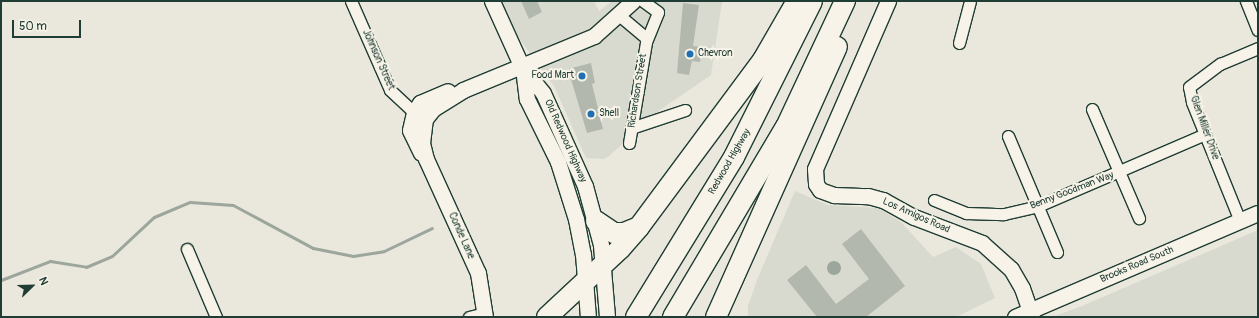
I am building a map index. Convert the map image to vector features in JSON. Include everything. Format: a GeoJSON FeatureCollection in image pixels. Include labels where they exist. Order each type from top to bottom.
{"type":"FeatureCollection","features":[{"type":"Feature","properties":{"kind":"highway"},"geometry":{"type":"LineString","coordinates":[[547,317],[604,265],[639,227],[764,60],[797,1]]}},
{"type":"Feature","properties":{"kind":"highway","name":"Redwood Highway"},"geometry":{"type":"LineString","coordinates":[[636,317],[734,157],[812,1]]}},
{"type":"Feature","properties":{"kind":"highway"},"geometry":{"type":"LineString","coordinates":[[673,317],[786,127],[845,1]]}},
{"type":"Feature","properties":{"kind":"highway"},"geometry":{"type":"LineString","coordinates":[[716,317],[831,65],[854,1]]}},
{"type":"Feature","properties":{"kind":"highway"},"geometry":{"type":"LineString","coordinates":[[596,221],[614,233],[624,233],[639,227]]}},
{"type":"Feature","properties":{"kind":"street","name":"Johnson Street"},"geometry":{"type":"LineString","coordinates":[[351,1],[390,90],[414,112]]}},
{"type":"Feature","properties":{"kind":"street"},"geometry":{"type":"LineString","coordinates":[[492,1],[522,67],[594,36],[620,16],[633,1]]}},
{"type":"Feature","properties":{"kind":"street","name":"Richardson Street"},"geometry":{"type":"LineString","coordinates":[[629,143],[647,39],[658,12],[643,1]]}},
{"type":"Feature","properties":{"kind":"street","name":"Los Amigos Road"},"geometry":{"type":"LineString","coordinates":[[888,1],[815,169],[816,184],[820,190],[834,195],[868,196],[883,200],[914,217],[982,244],[1010,269],[1022,288],[1031,314]]}},
{"type":"Feature","properties":{"kind":"street"},"geometry":{"type":"LineString","coordinates":[[959,43],[970,1]]}},
{"type":"Feature","properties":{"kind":"street"},"geometry":{"type":"LineString","coordinates":[[1246,1],[1258,30]]}},
{"type":"Feature","properties":{"kind":"street"},"geometry":{"type":"LineString","coordinates":[[620,16],[647,39]]}},
{"type":"Feature","properties":{"kind":"street","name":"Glen Miller Drive"},"geometry":{"type":"LineString","coordinates":[[1240,221],[1205,134],[1189,87],[1220,64],[1258,48]]}},
{"type":"Feature","properties":{"kind":"street","name":"Conde Lane"},"geometry":{"type":"LineString","coordinates":[[426,159],[422,135],[428,114],[463,90],[522,67]]}},
{"type":"Feature","properties":{"kind":"street","name":"Old Redwood Highway"},"geometry":{"type":"LineString","coordinates":[[522,67],[543,92],[577,166],[596,221],[604,265],[607,317]]}},
{"type":"Feature","properties":{"kind":"street","name":"Old Redwood Highway"},"geometry":{"type":"LineString","coordinates":[[522,67],[528,99],[569,191],[583,254],[588,317]]}},
{"type":"Feature","properties":{"kind":"street","name":"Conde Lane"},"geometry":{"type":"LineString","coordinates":[[463,90],[448,91],[427,100],[414,112],[410,125],[412,139],[426,159],[478,273],[485,315]]}},
{"type":"Feature","properties":{"kind":"street"},"geometry":{"type":"LineString","coordinates":[[1092,109],[1139,218]]}},
{"type":"Feature","properties":{"kind":"street"},"geometry":{"type":"LineString","coordinates":[[631,128],[685,110]]}},
{"type":"Feature","properties":{"kind":"street","name":"Benny Goodman Way"},"geometry":{"type":"LineString","coordinates":[[934,200],[966,213],[986,215],[1004,214],[1038,206],[1205,134]]}},
{"type":"Feature","properties":{"kind":"street"},"geometry":{"type":"LineString","coordinates":[[1008,136],[1057,252]]}},
{"type":"Feature","properties":{"kind":"street","name":"Brooks Road South"},"geometry":{"type":"LineString","coordinates":[[1015,317],[1031,314],[1258,214]]}},
{"type":"Feature","properties":{"kind":"street"},"geometry":{"type":"LineString","coordinates":[[187,249],[216,317]]}},
{"type":"Feature","properties":{"kind":"street"},"geometry":{"type":"LineString","coordinates":[[469,317],[485,315]]}},
{"type":"Feature","properties":{"kind":"shaded area"},"geometry":{"type":"Polygon","coordinates":[[[498,1],[594,1],[599,11],[612,1],[722,2],[711,75],[660,110],[608,157],[603,159],[586,158],[554,86],[518,37],[498,1]]]}},
{"type":"Feature","properties":{"kind":"shaded area"},"geometry":{"type":"Polygon","coordinates":[[[795,191],[828,205],[878,208],[901,222],[933,257],[956,247],[981,264],[995,298],[956,317],[748,317],[748,306],[757,280],[795,191]]]}},
{"type":"Feature","properties":{"kind":"shaded area"},"geometry":{"type":"Polygon","coordinates":[[[1258,230],[1258,317],[1052,317],[1082,306],[1258,230]]]}},
{"type":"Feature","properties":{"kind":"shaded area"},"geometry":{"type":"Polygon","coordinates":[[[834,261],[839,263],[841,268],[839,273],[834,275],[829,273],[827,268],[829,263],[834,261]]]}},
{"type":"Feature","properties":{"kind":"building"},"geometry":{"type":"Polygon","coordinates":[[[521,1],[537,1],[542,12],[529,19],[521,1]]]}},
{"type":"Feature","properties":{"kind":"building"},"geometry":{"type":"Polygon","coordinates":[[[683,3],[699,5],[693,46],[702,47],[700,62],[692,61],[689,75],[677,73],[683,3]]]}},
{"type":"Feature","properties":{"kind":"building"},"geometry":{"type":"Polygon","coordinates":[[[591,63],[595,83],[592,84],[603,129],[587,133],[568,69],[591,63]]]}},
{"type":"Feature","properties":{"kind":"building"},"geometry":{"type":"Polygon","coordinates":[[[861,229],[905,286],[866,317],[817,317],[787,280],[806,265],[836,304],[869,279],[842,244],[861,229]]]}},
{"type":"Feature","properties":{"kind":"waterway"},"geometry":{"type":"LineString","coordinates":[[1,280],[50,261],[86,267],[112,256],[154,217],[190,202],[233,205],[313,248],[353,256],[384,251],[432,228]]}},
{"type":"Feature","properties":{"kind":"place","name":"Chevron"},"geometry":{"type":"Point","coordinates":[690,54]}},
{"type":"Feature","properties":{"kind":"place","name":"Food Mart"},"geometry":{"type":"Point","coordinates":[582,76]}},
{"type":"Feature","properties":{"kind":"place","name":"Shell"},"geometry":{"type":"Point","coordinates":[591,114]}}]}
